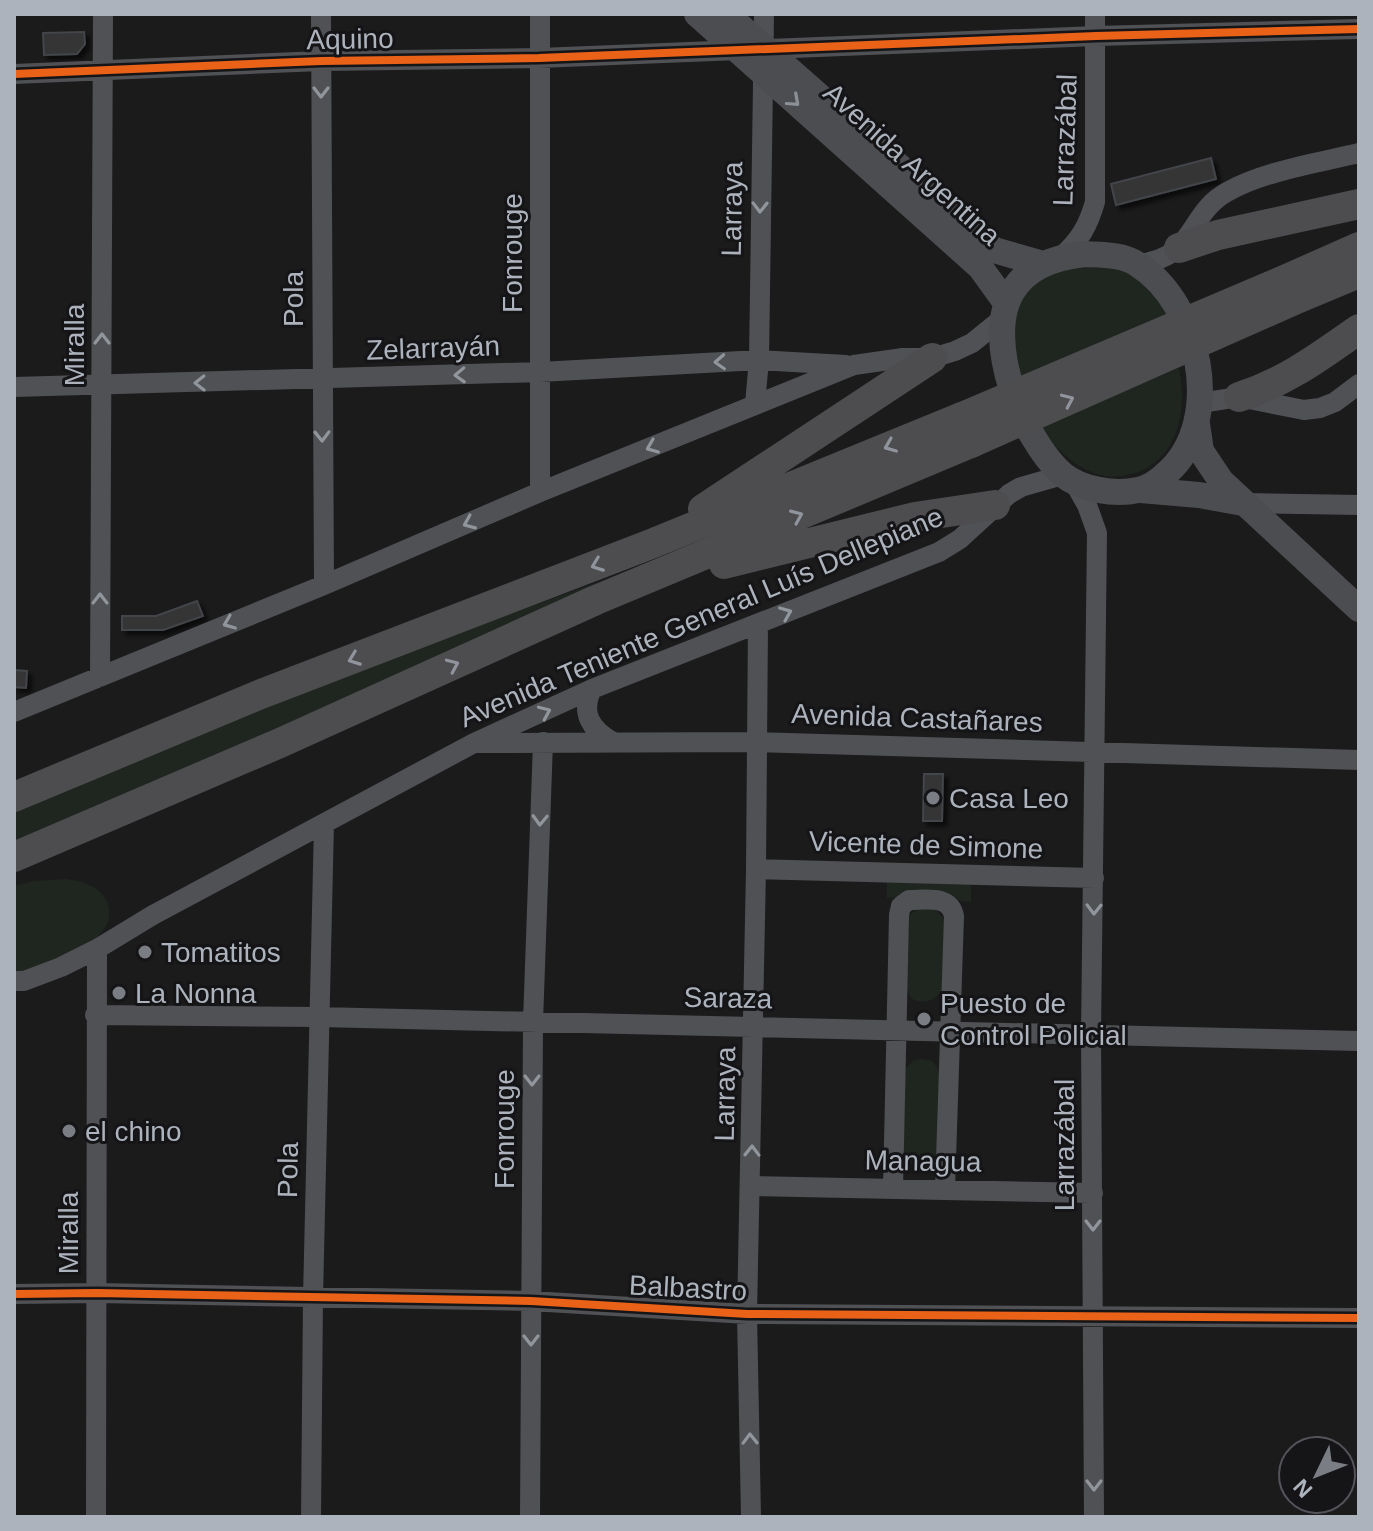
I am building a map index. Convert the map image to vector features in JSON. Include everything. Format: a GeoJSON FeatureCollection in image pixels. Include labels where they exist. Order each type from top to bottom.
{"type":"FeatureCollection","features":[{"type":"Feature","properties":{"kind":"highway"},"geometry":{"type":"LineString","coordinates":[[1179,248],[1218,235],[1359,204]]}},
{"type":"Feature","properties":{"kind":"highway"},"geometry":{"type":"LineString","coordinates":[[14,857],[280,743],[966,430],[1286,291],[1359,247]]}},
{"type":"Feature","properties":{"kind":"highway"},"geometry":{"type":"LineString","coordinates":[[1286,291],[1359,273]]}},
{"type":"Feature","properties":{"kind":"highway"},"geometry":{"type":"LineString","coordinates":[[1239,397],[1269,388],[1292,375],[1359,329]]}},
{"type":"Feature","properties":{"kind":"highway"},"geometry":{"type":"LineString","coordinates":[[651,544],[932,358]]}},
{"type":"Feature","properties":{"kind":"highway"},"geometry":{"type":"LineString","coordinates":[[14,797],[261,694],[651,544],[966,430]]}},
{"type":"Feature","properties":{"kind":"highway"},"geometry":{"type":"LineString","coordinates":[[596,600],[761,553],[915,517],[995,505]]}},
{"type":"Feature","properties":{"kind":"main road","name":"Avenida Argentina"},"geometry":{"type":"LineString","coordinates":[[697,14],[736,49],[763,60],[994,250],[1052,260]]}},
{"type":"Feature","properties":{"kind":"main road","name":"Avenida Argentina"},"geometry":{"type":"LineString","coordinates":[[726,14],[763,60],[980,267],[1005,310]]}},
{"type":"Feature","properties":{"kind":"main road"},"geometry":{"type":"LineString","coordinates":[[1243,503],[1199,495],[1095,489],[1068,478],[1043,452],[1027,428],[1016,402],[1006,360],[1005,310],[1022,278],[1052,260],[1108,255],[1138,264],[1157,280],[1184,320],[1198,366],[1201,451],[1210,467],[1243,503],[1359,609]]}},
{"type":"Feature","properties":{"kind":"main road"},"geometry":{"type":"LineString","coordinates":[[1131,491],[1161,479],[1177,464],[1190,445],[1199,414]]}},
{"type":"Feature","properties":{"kind":"street","name":"Miralla"},"geometry":{"type":"LineString","coordinates":[[100,677],[103,14]]}},
{"type":"Feature","properties":{"kind":"street","name":"Pola"},"geometry":{"type":"LineString","coordinates":[[321,14],[324,585]]}},
{"type":"Feature","properties":{"kind":"street","name":"Fonrouge"},"geometry":{"type":"LineString","coordinates":[[540,14],[540,492]]}},
{"type":"Feature","properties":{"kind":"street","name":"Larraya"},"geometry":{"type":"LineString","coordinates":[[755,404],[759,360],[764,14]]}},
{"type":"Feature","properties":{"kind":"street","name":"Larrazábal"},"geometry":{"type":"LineString","coordinates":[[1052,260],[1077,242],[1089,225],[1095,202],[1095,14]]}},
{"type":"Feature","properties":{"kind":"street"},"geometry":{"type":"LineString","coordinates":[[763,60],[1096,36],[1359,29]]}},
{"type":"Feature","properties":{"kind":"street","name":"Aquino"},"geometry":{"type":"LineString","coordinates":[[14,74],[736,49]]}},
{"type":"Feature","properties":{"kind":"street"},"geometry":{"type":"LineString","coordinates":[[1138,264],[1153,263],[1179,248],[1212,203],[1224,193],[1298,168],[1359,153]]}},
{"type":"Feature","properties":{"kind":"street"},"geometry":{"type":"LineString","coordinates":[[14,712],[324,585],[540,492],[854,365],[903,358],[932,358],[972,343],[1005,310]]}},
{"type":"Feature","properties":{"kind":"street","name":"Zelarrayán"},"geometry":{"type":"LineString","coordinates":[[14,387],[321,380],[759,360],[854,365]]}},
{"type":"Feature","properties":{"kind":"street"},"geometry":{"type":"LineString","coordinates":[[1199,414],[1239,397],[1304,410],[1320,408],[1335,402],[1359,384]]}},
{"type":"Feature","properties":{"kind":"street","name":"Larrazábal"},"geometry":{"type":"LineString","coordinates":[[1068,478],[1087,505],[1097,533]]}},
{"type":"Feature","properties":{"kind":"street","name":"Avenida Teniente General Luís Dellepiane"},"geometry":{"type":"LineString","coordinates":[[14,981],[24,981],[61,967],[97,949],[134,926],[474,743],[592,689],[939,552],[960,539],[995,505],[1021,487],[1068,478]]}},
{"type":"Feature","properties":{"kind":"street","name":"Larrazábal"},"geometry":{"type":"LineString","coordinates":[[1094,1517],[1091,1034],[1097,533],[1102,518],[1131,491]]}},
{"type":"Feature","properties":{"kind":"street"},"geometry":{"type":"LineString","coordinates":[[1243,503],[1359,505]]}},
{"type":"Feature","properties":{"kind":"street","name":"Larraya"},"geometry":{"type":"LineString","coordinates":[[751,1517],[747,1314],[754,1027],[758,624]]}},
{"type":"Feature","properties":{"kind":"street"},"geometry":{"type":"LineString","coordinates":[[592,689],[586,710],[588,720],[594,729],[613,742]]}},
{"type":"Feature","properties":{"kind":"street","name":"Fonrouge"},"geometry":{"type":"LineString","coordinates":[[530,1517],[533,1022],[543,742]]}},
{"type":"Feature","properties":{"kind":"street","name":"Avenida Castañares"},"geometry":{"type":"LineString","coordinates":[[474,743],[757,742],[1359,760]]}},
{"type":"Feature","properties":{"kind":"street","name":"Pola"},"geometry":{"type":"LineString","coordinates":[[311,1517],[324,824]]}},
{"type":"Feature","properties":{"kind":"street","name":"Vicente de Simone"},"geometry":{"type":"LineString","coordinates":[[756,869],[1094,878]]}},
{"type":"Feature","properties":{"kind":"street","name":"Vicente de Simone"},"geometry":{"type":"LineString","coordinates":[[897,1030],[899,915],[901,906],[909,900],[945,901],[954,916],[950,1031]]}},
{"type":"Feature","properties":{"kind":"street","name":"Miralla"},"geometry":{"type":"LineString","coordinates":[[96,1517],[97,949]]}},
{"type":"Feature","properties":{"kind":"street","name":"Saraza"},"geometry":{"type":"LineString","coordinates":[[95,1015],[319,1017],[1359,1041]]}},
{"type":"Feature","properties":{"kind":"street"},"geometry":{"type":"LineString","coordinates":[[893,1189],[897,1030]]}},
{"type":"Feature","properties":{"kind":"street"},"geometry":{"type":"LineString","coordinates":[[945,1190],[950,1031]]}},
{"type":"Feature","properties":{"kind":"street","name":"Managua"},"geometry":{"type":"LineString","coordinates":[[751,1186],[1093,1193]]}},
{"type":"Feature","properties":{"kind":"street","name":"Balbastro"},"geometry":{"type":"LineString","coordinates":[[14,1294],[531,1301],[747,1314],[1359,1318]]}},
{"type":"Feature","properties":{"kind":"shaded area"},"geometry":{"type":"Polygon","coordinates":[[[1092,263],[1142,274],[1173,316],[1018,382],[1014,335],[1021,300],[1031,286],[1046,276],[1092,263]]]}},
{"type":"Feature","properties":{"kind":"shaded area"},"geometry":{"type":"Polygon","coordinates":[[[1179,368],[1182,400],[1176,432],[1160,459],[1147,468],[1116,477],[1092,472],[1066,456],[1039,427],[1179,368]]]}},
{"type":"Feature","properties":{"kind":"shaded area"},"geometry":{"type":"Polygon","coordinates":[[[620,574],[14,848],[14,811],[386,659],[620,574]]]}},
{"type":"Feature","properties":{"kind":"shaded area"},"geometry":{"type":"Polygon","coordinates":[[[65,879],[89,885],[104,896],[109,917],[104,929],[93,941],[61,959],[14,974],[14,886],[65,879]]]}},
{"type":"Feature","properties":{"kind":"shaded area"},"geometry":{"type":"Polygon","coordinates":[[[887,880],[971,881],[971,902],[961,901],[949,894],[887,898],[887,880]]]}},
{"type":"Feature","properties":{"kind":"shaded area"},"geometry":{"type":"Polygon","coordinates":[[[918,908],[935,909],[944,919],[944,987],[938,995],[926,1001],[912,999],[904,986],[909,916],[918,908]]]}},
{"type":"Feature","properties":{"kind":"shaded area"},"geometry":{"type":"Polygon","coordinates":[[[920,1059],[933,1061],[941,1075],[937,1158],[923,1166],[909,1163],[902,1154],[905,1069],[920,1059]]]}},
{"type":"Feature","properties":{"kind":"building"},"geometry":{"type":"Polygon","coordinates":[[[84,32],[85,44],[77,54],[44,55],[43,33],[84,32]]]}},
{"type":"Feature","properties":{"kind":"building"},"geometry":{"type":"Polygon","coordinates":[[[1211,158],[1216,179],[1116,205],[1111,184],[1211,158]]]}},
{"type":"Feature","properties":{"kind":"building"},"geometry":{"type":"Polygon","coordinates":[[[197,601],[203,616],[163,630],[122,630],[122,616],[156,616],[197,601]]]}},
{"type":"Feature","properties":{"kind":"building"},"geometry":{"type":"Polygon","coordinates":[[[14,670],[27,671],[26,688],[14,687],[14,670]]]}},
{"type":"Feature","properties":{"kind":"building","name":"Casa Leo"},"geometry":{"type":"Polygon","coordinates":[[[924,774],[943,774],[942,821],[923,821],[924,774]]]}},
{"type":"Feature","properties":{"kind":"cycle path"},"geometry":{"type":"LineString","coordinates":[[14,74],[321,61],[539,58],[1359,29]]}},
{"type":"Feature","properties":{"kind":"cycle path"},"geometry":{"type":"LineString","coordinates":[[14,1294],[531,1301],[747,1314],[1359,1318]]}},
{"type":"Feature","properties":{"kind":"place","name":"Casa Leo"},"geometry":{"type":"Point","coordinates":[933,798]}},
{"type":"Feature","properties":{"kind":"place","name":"Tomatitos"},"geometry":{"type":"Point","coordinates":[145,952]}},
{"type":"Feature","properties":{"kind":"place","name":"La Nonna"},"geometry":{"type":"Point","coordinates":[119,993]}},
{"type":"Feature","properties":{"kind":"place","name":"Puesto de Control Policial"},"geometry":{"type":"Point","coordinates":[924,1019]}},
{"type":"Feature","properties":{"kind":"place","name":"el chino"},"geometry":{"type":"Point","coordinates":[69,1131]}}]}
